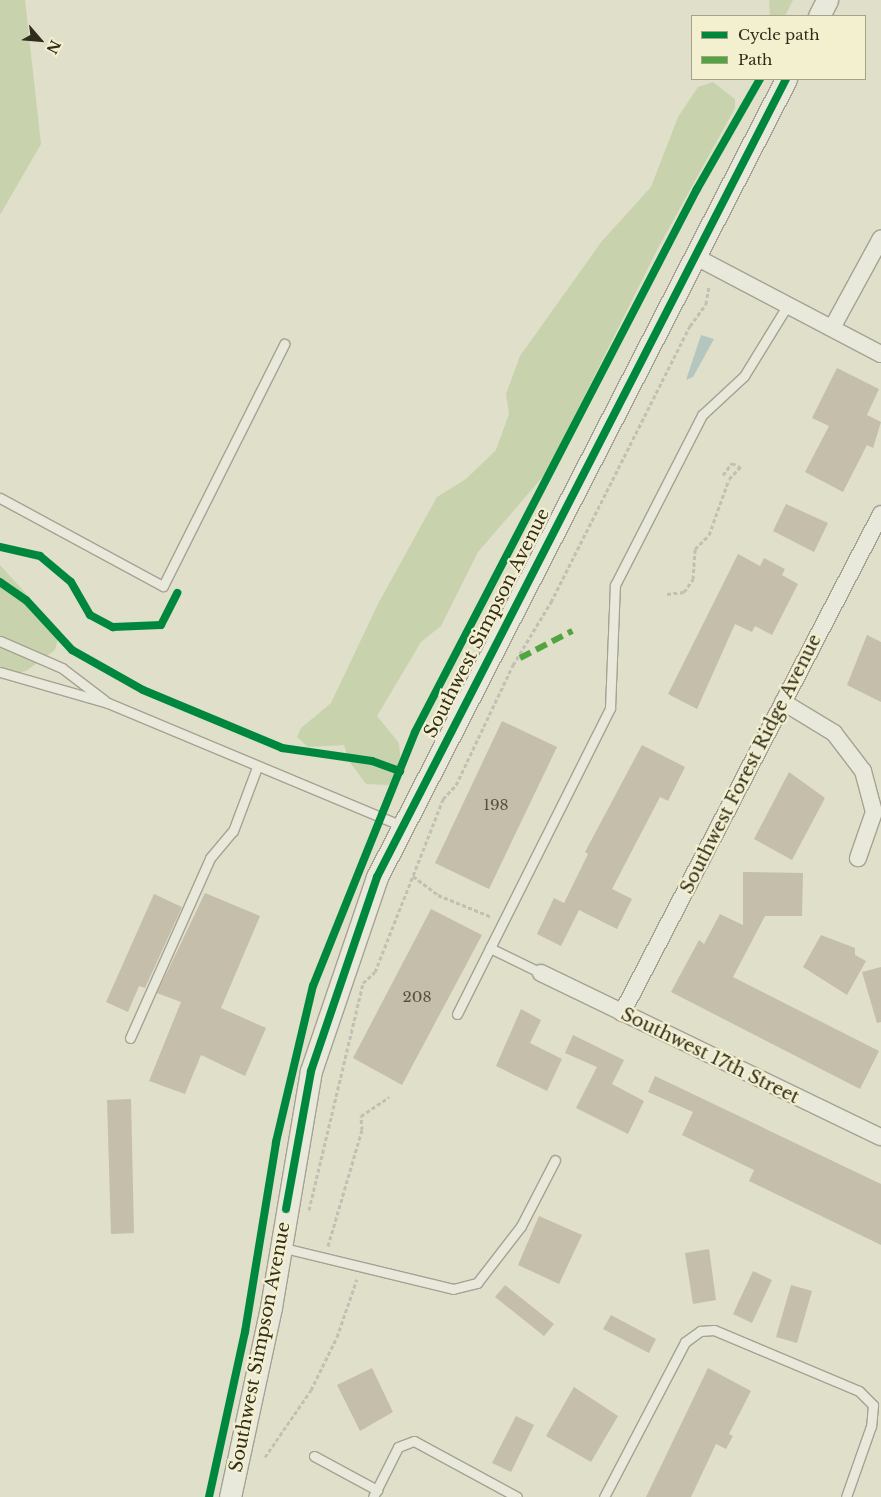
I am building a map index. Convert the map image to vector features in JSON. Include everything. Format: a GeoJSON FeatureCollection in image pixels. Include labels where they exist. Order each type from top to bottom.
{"type":"FeatureCollection","features":[{"type":"Feature","properties":{"kind":"street"},"geometry":{"type":"LineString","coordinates":[[820,15],[827,0]]}},
{"type":"Feature","properties":{"kind":"street","name":"Southwest Simpson Avenue"},"geometry":{"type":"LineString","coordinates":[[230,1497],[280,1246],[311,1070],[374,885],[400,825],[785,80]]}},
{"type":"Feature","properties":{"kind":"street"},"geometry":{"type":"LineString","coordinates":[[832,328],[881,238]]}},
{"type":"Feature","properties":{"kind":"street"},"geometry":{"type":"LineString","coordinates":[[694,256],[881,354]]}},
{"type":"Feature","properties":{"kind":"street","name":"Southwest Forest Ridge Avenue"},"geometry":{"type":"LineString","coordinates":[[622,1014],[881,514]]}},
{"type":"Feature","properties":{"kind":"street"},"geometry":{"type":"LineString","coordinates":[[783,702],[834,733],[863,771],[874,812],[858,858]]}},
{"type":"Feature","properties":{"kind":"street","name":"Southwest 17th Street"},"geometry":{"type":"LineString","coordinates":[[541,973],[622,1014],[881,1137]]}},
{"type":"Feature","properties":{"kind":"lane"},"geometry":{"type":"LineString","coordinates":[[457,1014],[610,708],[616,585],[702,415],[744,376],[788,306]]}},
{"type":"Feature","properties":{"kind":"lane"},"geometry":{"type":"LineString","coordinates":[[0,498],[163,586],[284,344]]}},
{"type":"Feature","properties":{"kind":"lane"},"geometry":{"type":"LineString","coordinates":[[0,641],[62,668],[108,703]]}},
{"type":"Feature","properties":{"kind":"lane"},"geometry":{"type":"LineString","coordinates":[[0,672],[108,703],[257,767],[400,825]]}},
{"type":"Feature","properties":{"kind":"lane"},"geometry":{"type":"LineString","coordinates":[[130,1038],[210,858],[233,831],[257,767]]}},
{"type":"Feature","properties":{"kind":"lane"},"geometry":{"type":"LineString","coordinates":[[490,948],[541,973]]}},
{"type":"Feature","properties":{"kind":"lane"},"geometry":{"type":"LineString","coordinates":[[280,1246],[453,1289],[477,1283],[521,1226],[555,1160]]}},
{"type":"Feature","properties":{"kind":"lane"},"geometry":{"type":"LineString","coordinates":[[604,1497],[685,1342],[700,1331],[714,1330],[859,1391],[873,1405],[871,1426],[846,1497]]}},
{"type":"Feature","properties":{"kind":"lane"},"geometry":{"type":"LineString","coordinates":[[314,1456],[375,1494],[398,1447],[414,1441],[516,1497]]}},
{"type":"Feature","properties":{"kind":"path"},"geometry":{"type":"LineString","coordinates":[[308,1214],[364,983],[375,972],[443,800],[456,785],[513,665],[551,602],[690,326],[706,304],[709,286]]}},
{"type":"Feature","properties":{"kind":"path"},"geometry":{"type":"LineString","coordinates":[[667,594],[684,592],[692,579],[695,549],[709,535],[719,517],[722,495],[741,466],[732,463],[723,475]]}},
{"type":"Feature","properties":{"kind":"path"},"geometry":{"type":"LineString","coordinates":[[413,876],[438,896],[484,912],[502,924]]}},
{"type":"Feature","properties":{"kind":"path"},"geometry":{"type":"LineString","coordinates":[[325,1258],[362,1130],[361,1116],[389,1097]]}},
{"type":"Feature","properties":{"kind":"path"},"geometry":{"type":"LineString","coordinates":[[265,1457],[311,1390],[337,1337],[361,1266]]}},
{"type":"Feature","properties":{"kind":"green space"},"geometry":{"type":"Polygon","coordinates":[[[0,0],[25,0],[41,144],[0,215],[0,0]]]}},
{"type":"Feature","properties":{"kind":"green space"},"geometry":{"type":"Polygon","coordinates":[[[769,0],[793,0],[786,15],[770,15],[769,0]]]}},
{"type":"Feature","properties":{"kind":"green space"},"geometry":{"type":"Polygon","coordinates":[[[713,82],[735,99],[735,108],[658,248],[546,473],[478,552],[441,626],[421,642],[377,716],[399,743],[401,766],[389,785],[366,784],[349,761],[344,745],[308,747],[297,737],[301,728],[331,703],[378,604],[437,497],[466,479],[496,450],[509,414],[506,394],[520,356],[602,241],[651,187],[678,117],[698,87],[713,82]]]}},
{"type":"Feature","properties":{"kind":"green space"},"geometry":{"type":"Polygon","coordinates":[[[0,565],[60,631],[55,650],[26,671],[0,676],[0,565]]]}},
{"type":"Feature","properties":{"kind":"shaded area"},"geometry":{"type":"Polygon","coordinates":[[[701,335],[714,339],[693,377],[686,380],[701,335]]]}},
{"type":"Feature","properties":{"kind":"building"},"geometry":{"type":"Polygon","coordinates":[[[837,368],[879,389],[867,415],[881,422],[873,448],[867,445],[843,492],[805,472],[829,426],[812,418],[837,368]]]}},
{"type":"Feature","properties":{"kind":"building"},"geometry":{"type":"Polygon","coordinates":[[[786,504],[828,523],[814,552],[773,531],[786,504]]]}},
{"type":"Feature","properties":{"kind":"building"},"geometry":{"type":"Polygon","coordinates":[[[738,554],[760,566],[764,558],[785,569],[782,575],[798,584],[772,635],[755,626],[752,632],[735,624],[697,709],[668,694],[738,554]]]}},
{"type":"Feature","properties":{"kind":"building"},"geometry":{"type":"Polygon","coordinates":[[[867,635],[881,642],[881,702],[847,685],[867,635]]]}},
{"type":"Feature","properties":{"kind":"building"},"geometry":{"type":"Polygon","coordinates":[[[502,721],[557,747],[489,889],[435,863],[502,721]]]}},
{"type":"Feature","properties":{"kind":"building"},"geometry":{"type":"Polygon","coordinates":[[[642,745],[685,767],[668,801],[660,797],[612,889],[632,899],[617,929],[579,910],[561,946],[537,934],[554,898],[564,903],[588,854],[585,852],[642,745]]]}},
{"type":"Feature","properties":{"kind":"building"},"geometry":{"type":"Polygon","coordinates":[[[789,772],[825,798],[792,860],[754,839],[789,772]]]}},
{"type":"Feature","properties":{"kind":"building"},"geometry":{"type":"Polygon","coordinates":[[[743,872],[803,873],[802,916],[765,916],[733,977],[879,1051],[860,1089],[671,992],[699,940],[704,944],[720,914],[743,925],[743,872]]]}},
{"type":"Feature","properties":{"kind":"building"},"geometry":{"type":"Polygon","coordinates":[[[205,893],[260,916],[221,1008],[266,1028],[245,1076],[201,1055],[185,1094],[149,1081],[181,1002],[157,993],[205,893]]]}},
{"type":"Feature","properties":{"kind":"building"},"geometry":{"type":"Polygon","coordinates":[[[154,894],[182,907],[145,988],[139,986],[128,1012],[106,1002],[154,894]]]}},
{"type":"Feature","properties":{"kind":"building"},"geometry":{"type":"Polygon","coordinates":[[[431,909],[482,935],[402,1085],[353,1058],[431,909]]]}},
{"type":"Feature","properties":{"kind":"building"},"geometry":{"type":"Polygon","coordinates":[[[821,935],[855,948],[855,955],[866,961],[847,995],[803,967],[821,935]]]}},
{"type":"Feature","properties":{"kind":"building"},"geometry":{"type":"Polygon","coordinates":[[[881,967],[881,1022],[877,1023],[862,972],[881,967]]]}},
{"type":"Feature","properties":{"kind":"building"},"geometry":{"type":"Polygon","coordinates":[[[521,1009],[541,1020],[530,1043],[562,1059],[547,1091],[496,1066],[521,1009]]]}},
{"type":"Feature","properties":{"kind":"building"},"geometry":{"type":"Polygon","coordinates":[[[573,1035],[624,1060],[612,1084],[644,1101],[628,1134],[576,1108],[597,1067],[565,1053],[573,1035]]]}},
{"type":"Feature","properties":{"kind":"building"},"geometry":{"type":"Polygon","coordinates":[[[655,1076],[881,1184],[881,1245],[749,1181],[754,1170],[682,1135],[693,1112],[648,1092],[655,1076]]]}},
{"type":"Feature","properties":{"kind":"building"},"geometry":{"type":"Polygon","coordinates":[[[131,1099],[134,1233],[111,1234],[107,1100],[131,1099]]]}},
{"type":"Feature","properties":{"kind":"building"},"geometry":{"type":"Polygon","coordinates":[[[539,1216],[582,1235],[559,1284],[518,1265],[539,1216]]]}},
{"type":"Feature","properties":{"kind":"building"},"geometry":{"type":"Polygon","coordinates":[[[709,1249],[716,1300],[693,1304],[685,1253],[709,1249]]]}},
{"type":"Feature","properties":{"kind":"building"},"geometry":{"type":"Polygon","coordinates":[[[753,1271],[772,1280],[752,1323],[733,1314],[753,1271]]]}},
{"type":"Feature","properties":{"kind":"building"},"geometry":{"type":"Polygon","coordinates":[[[505,1285],[554,1324],[544,1336],[495,1297],[505,1285]]]}},
{"type":"Feature","properties":{"kind":"building"},"geometry":{"type":"Polygon","coordinates":[[[791,1285],[812,1291],[797,1343],[776,1337],[791,1285]]]}},
{"type":"Feature","properties":{"kind":"building"},"geometry":{"type":"Polygon","coordinates":[[[611,1315],[656,1339],[649,1353],[603,1329],[611,1315]]]}},
{"type":"Feature","properties":{"kind":"building"},"geometry":{"type":"Polygon","coordinates":[[[372,1368],[393,1412],[360,1431],[337,1385],[372,1368]]]}},
{"type":"Feature","properties":{"kind":"building"},"geometry":{"type":"Polygon","coordinates":[[[708,1368],[751,1391],[729,1434],[733,1436],[726,1449],[716,1444],[691,1497],[646,1497],[708,1368]]]}},
{"type":"Feature","properties":{"kind":"building"},"geometry":{"type":"Polygon","coordinates":[[[574,1387],[618,1416],[591,1462],[546,1436],[574,1387]]]}},
{"type":"Feature","properties":{"kind":"building"},"geometry":{"type":"Polygon","coordinates":[[[516,1416],[534,1425],[511,1472],[492,1463],[516,1416]]]}},
{"type":"Feature","properties":{"kind":"marked path"},"geometry":{"type":"LineString","coordinates":[[520,658],[572,631]]}},
{"type":"Feature","properties":{"kind":"cycle path"},"geometry":{"type":"LineString","coordinates":[[209,1497],[245,1332],[276,1142],[313,986],[415,732],[697,189],[759,80]]}},
{"type":"Feature","properties":{"kind":"cycle path"},"geometry":{"type":"LineString","coordinates":[[286,1209],[311,1071],[377,877],[785,80]]}},
{"type":"Feature","properties":{"kind":"cycle path"},"geometry":{"type":"LineString","coordinates":[[0,547],[40,556],[71,582],[90,615],[113,627],[161,625],[177,593]]}},
{"type":"Feature","properties":{"kind":"cycle path"},"geometry":{"type":"LineString","coordinates":[[0,582],[26,600],[72,650],[143,690],[282,748],[372,761],[400,771]]}}]}
